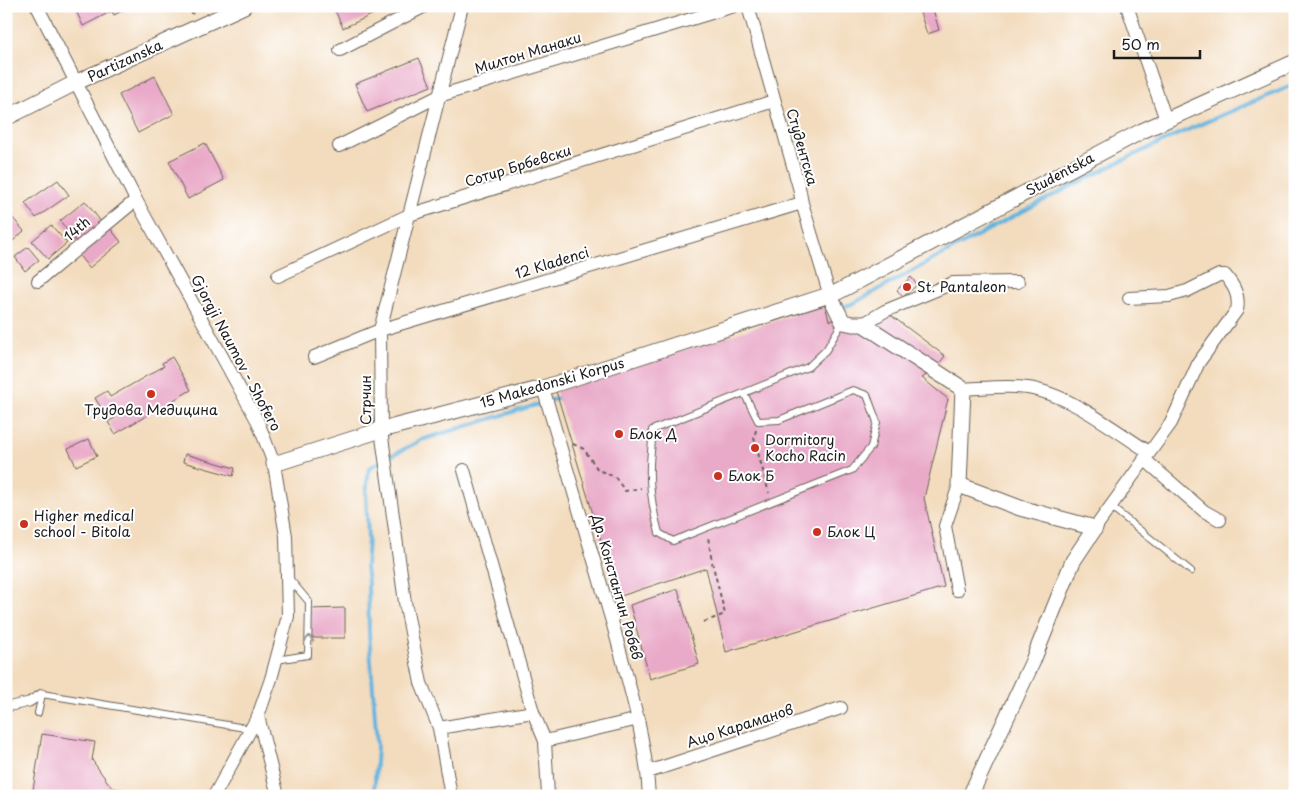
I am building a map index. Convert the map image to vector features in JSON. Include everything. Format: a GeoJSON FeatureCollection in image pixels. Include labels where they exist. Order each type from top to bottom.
{"type":"FeatureCollection","features":[{"type":"Feature","properties":{"kind":"street"},"geometry":{"type":"LineString","coordinates":[[37,6],[77,82]]}},
{"type":"Feature","properties":{"kind":"street","name":"Partizanska"},"geometry":{"type":"LineString","coordinates":[[6,118],[77,82],[244,6]]}},
{"type":"Feature","properties":{"kind":"street"},"geometry":{"type":"LineString","coordinates":[[340,50],[425,6]]}},
{"type":"Feature","properties":{"kind":"street","name":"Стрчин"},"geometry":{"type":"LineString","coordinates":[[451,796],[439,728],[421,683],[405,602],[381,430],[380,330],[462,6]]}},
{"type":"Feature","properties":{"kind":"street","name":"Милтон Манаки"},"geometry":{"type":"LineString","coordinates":[[339,146],[439,96],[734,6]]}},
{"type":"Feature","properties":{"kind":"street","name":"Студентска"},"geometry":{"type":"LineString","coordinates":[[748,6],[829,296]]}},
{"type":"Feature","properties":{"kind":"street"},"geometry":{"type":"LineString","coordinates":[[1127,6],[1166,120]]}},
{"type":"Feature","properties":{"kind":"street","name":"Studentska"},"geometry":{"type":"LineString","coordinates":[[829,296],[1116,144],[1295,62]]}},
{"type":"Feature","properties":{"kind":"street","name":"Gjorgji Naumov - Shofero"},"geometry":{"type":"LineString","coordinates":[[77,82],[136,200],[258,422],[274,464],[286,536],[288,616],[258,716],[214,796]]}},
{"type":"Feature","properties":{"kind":"street","name":"Сотир Брбевски"},"geometry":{"type":"LineString","coordinates":[[278,276],[409,215],[774,102]]}},
{"type":"Feature","properties":{"kind":"street","name":"14th"},"geometry":{"type":"LineString","coordinates":[[38,281],[136,200]]}},
{"type":"Feature","properties":{"kind":"street","name":"12 Kladenci"},"geometry":{"type":"LineString","coordinates":[[314,357],[380,330],[802,203]]}},
{"type":"Feature","properties":{"kind":"street"},"geometry":{"type":"LineString","coordinates":[[970,796],[1032,663],[1073,561],[1110,506],[1171,423],[1199,362],[1237,310],[1240,300],[1229,280],[1225,276],[1219,275],[1187,291],[1169,296],[1129,298]]}},
{"type":"Feature","properties":{"kind":"street"},"geometry":{"type":"LineString","coordinates":[[829,296],[843,321],[863,324],[885,311],[953,282],[1018,282]]}},
{"type":"Feature","properties":{"kind":"street","name":"15 Makedonski Korpus"},"geometry":{"type":"LineString","coordinates":[[274,464],[381,430],[544,388],[829,296]]}},
{"type":"Feature","properties":{"kind":"street"},"geometry":{"type":"LineString","coordinates":[[863,324],[963,389],[1026,388],[1044,391],[1076,406],[1147,455],[1204,511],[1220,520]]}},
{"type":"Feature","properties":{"kind":"street","name":"Др. Константин Робев"},"geometry":{"type":"LineString","coordinates":[[544,388],[639,719],[648,772],[649,796]]}},
{"type":"Feature","properties":{"kind":"street"},"geometry":{"type":"LineString","coordinates":[[957,590],[945,526],[959,485],[963,389]]}},
{"type":"Feature","properties":{"kind":"street"},"geometry":{"type":"LineString","coordinates":[[464,470],[533,712],[545,741],[548,796]]}},
{"type":"Feature","properties":{"kind":"street"},"geometry":{"type":"LineString","coordinates":[[959,485],[1020,508],[1095,528]]}},
{"type":"Feature","properties":{"kind":"street"},"geometry":{"type":"LineString","coordinates":[[6,707],[28,702],[42,694]]}},
{"type":"Feature","properties":{"kind":"street","name":"Ацо Караманов"},"geometry":{"type":"LineString","coordinates":[[648,772],[841,708]]}},
{"type":"Feature","properties":{"kind":"street"},"geometry":{"type":"LineString","coordinates":[[439,728],[533,712]]}},
{"type":"Feature","properties":{"kind":"street"},"geometry":{"type":"LineString","coordinates":[[258,716],[278,796]]}},
{"type":"Feature","properties":{"kind":"street"},"geometry":{"type":"LineString","coordinates":[[545,741],[639,719]]}},
{"type":"Feature","properties":{"kind":"lane"},"geometry":{"type":"LineString","coordinates":[[744,393],[758,421],[779,420],[853,390],[867,395],[877,422],[871,447],[852,470],[673,541],[658,534],[652,509],[650,465],[653,444],[652,430],[808,367],[826,350],[843,321]]}},
{"type":"Feature","properties":{"kind":"lane"},"geometry":{"type":"LineString","coordinates":[[1110,506],[1191,571]]}},
{"type":"Feature","properties":{"kind":"lane"},"geometry":{"type":"LineString","coordinates":[[276,660],[308,655],[309,602],[286,575]]}},
{"type":"Feature","properties":{"kind":"lane"},"geometry":{"type":"LineString","coordinates":[[38,713],[42,694],[252,729]]}},
{"type":"Feature","properties":{"kind":"path"},"geometry":{"type":"LineString","coordinates":[[556,431],[584,449],[598,470],[615,477],[626,491],[651,486]]}},
{"type":"Feature","properties":{"kind":"path"},"geometry":{"type":"LineString","coordinates":[[754,438],[766,477],[771,503]]}},
{"type":"Feature","properties":{"kind":"path"},"geometry":{"type":"LineString","coordinates":[[704,622],[725,614],[706,528]]}},
{"type":"Feature","properties":{"kind":"building"},"geometry":{"type":"Polygon","coordinates":[[[74,6],[131,6],[114,15],[112,11],[83,26],[74,6]]]}},
{"type":"Feature","properties":{"kind":"building"},"geometry":{"type":"Polygon","coordinates":[[[333,6],[391,6],[343,28],[333,6]]]}},
{"type":"Feature","properties":{"kind":"building"},"geometry":{"type":"Polygon","coordinates":[[[918,6],[932,6],[939,30],[927,34],[918,6]]]}},
{"type":"Feature","properties":{"kind":"building"},"geometry":{"type":"Polygon","coordinates":[[[419,58],[431,86],[367,112],[355,84],[419,58]]]}},
{"type":"Feature","properties":{"kind":"building"},"geometry":{"type":"Polygon","coordinates":[[[155,76],[174,114],[138,133],[119,95],[155,76]]]}},
{"type":"Feature","properties":{"kind":"building"},"geometry":{"type":"Polygon","coordinates":[[[205,143],[224,180],[188,199],[169,161],[205,143]]]}},
{"type":"Feature","properties":{"kind":"building"},"geometry":{"type":"Polygon","coordinates":[[[58,180],[69,195],[36,218],[25,203],[58,180]]]}},
{"type":"Feature","properties":{"kind":"building"},"geometry":{"type":"Polygon","coordinates":[[[85,201],[102,223],[77,243],[60,221],[85,201]]]}},
{"type":"Feature","properties":{"kind":"building"},"geometry":{"type":"Polygon","coordinates":[[[11,216],[24,231],[13,241],[6,234],[6,220],[11,216]]]}},
{"type":"Feature","properties":{"kind":"building"},"geometry":{"type":"Polygon","coordinates":[[[51,225],[67,243],[48,259],[32,241],[51,225]]]}},
{"type":"Feature","properties":{"kind":"building"},"geometry":{"type":"Polygon","coordinates":[[[109,227],[121,242],[89,268],[77,253],[109,227]]]}},
{"type":"Feature","properties":{"kind":"building"},"geometry":{"type":"Polygon","coordinates":[[[28,247],[39,260],[25,271],[15,257],[28,247]]]}},
{"type":"Feature","properties":{"kind":"building","name":"St. Pantaleon"},"geometry":{"type":"Polygon","coordinates":[[[911,277],[917,285],[903,297],[897,290],[911,277]]]}},
{"type":"Feature","properties":{"kind":"building","name":"Dormitory Kocho Racin"},"geometry":{"type":"Polygon","coordinates":[[[825,305],[829,320],[863,324],[885,311],[945,356],[935,369],[922,378],[948,399],[924,498],[944,587],[726,652],[706,568],[618,597],[556,391],[825,305]]]}},
{"type":"Feature","properties":{"kind":"building","name":"Трудова Медицина"},"geometry":{"type":"Polygon","coordinates":[[[172,357],[191,390],[115,434],[108,422],[115,418],[110,410],[104,413],[95,398],[107,391],[110,397],[164,366],[162,363],[172,357]]]}},
{"type":"Feature","properties":{"kind":"building"},"geometry":{"type":"Polygon","coordinates":[[[89,439],[97,456],[76,466],[68,449],[89,439]]]}},
{"type":"Feature","properties":{"kind":"building"},"geometry":{"type":"Polygon","coordinates":[[[185,454],[235,468],[233,476],[183,462],[185,454]]]}},
{"type":"Feature","properties":{"kind":"building"},"geometry":{"type":"Polygon","coordinates":[[[678,589],[699,664],[650,679],[630,605],[678,589]]]}},
{"type":"Feature","properties":{"kind":"building"},"geometry":{"type":"Polygon","coordinates":[[[345,608],[345,638],[309,638],[309,609],[345,608]]]}},
{"type":"Feature","properties":{"kind":"building"},"geometry":{"type":"Polygon","coordinates":[[[42,734],[95,742],[92,760],[112,788],[124,789],[123,796],[32,796],[42,734]]]}},
{"type":"Feature","properties":{"kind":"waterway"},"geometry":{"type":"LineString","coordinates":[[840,308],[854,303],[1010,218],[1130,157],[1185,131],[1293,85]]}},
{"type":"Feature","properties":{"kind":"waterway"},"geometry":{"type":"LineString","coordinates":[[374,796],[377,746],[366,567],[368,540],[366,492],[369,468],[421,440],[562,397]]}},
{"type":"Feature","properties":{"kind":"place","name":"St. Pantaleon"},"geometry":{"type":"Point","coordinates":[907,287]}},
{"type":"Feature","properties":{"kind":"place","name":"Трудова Медицина"},"geometry":{"type":"Point","coordinates":[151,394]}},
{"type":"Feature","properties":{"kind":"place","name":"Блок Д"},"geometry":{"type":"Point","coordinates":[619,434]}},
{"type":"Feature","properties":{"kind":"place","name":"Dormitory Kocho Racin"},"geometry":{"type":"Point","coordinates":[755,448]}},
{"type":"Feature","properties":{"kind":"place","name":"Блок Б"},"geometry":{"type":"Point","coordinates":[718,476]}},
{"type":"Feature","properties":{"kind":"place","name":"Higher medical school - Bitola"},"geometry":{"type":"Point","coordinates":[24,524]}},
{"type":"Feature","properties":{"kind":"place","name":"Блок Ц"},"geometry":{"type":"Point","coordinates":[817,532]}}]}
